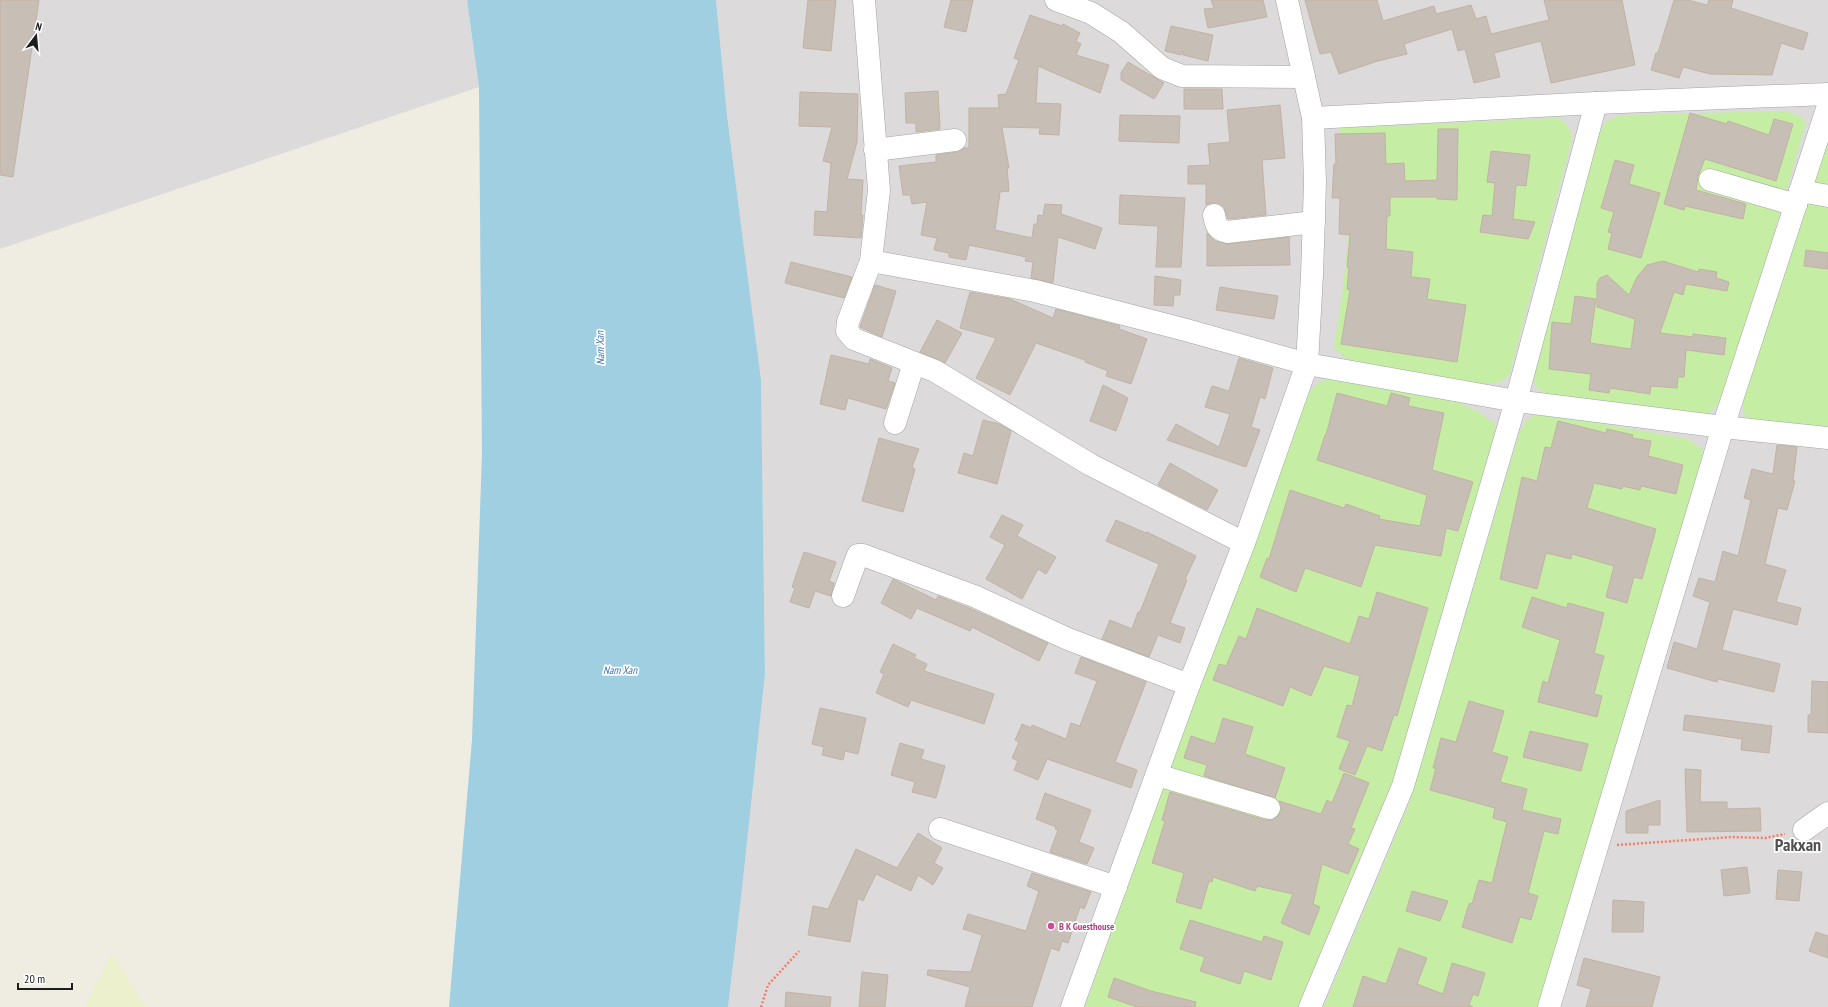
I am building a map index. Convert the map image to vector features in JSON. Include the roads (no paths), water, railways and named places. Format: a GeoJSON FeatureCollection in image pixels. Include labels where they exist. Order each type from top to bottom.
{"type":"FeatureCollection","features":[{"type":"Feature","properties":{"kind":"street"},"geometry":{"type":"LineString","coordinates":[[864,0],[879,190],[871,261],[848,322],[847,331],[854,340],[934,370],[1091,465],[1244,543]]}},
{"type":"Feature","properties":{"kind":"street"},"geometry":{"type":"LineString","coordinates":[[1056,0],[1091,13],[1121,32],[1162,68],[1182,76],[1304,77]]}},
{"type":"Feature","properties":{"kind":"street"},"geometry":{"type":"LineString","coordinates":[[1072,1007],[1189,685],[1244,543],[1307,364],[1315,183],[1313,118],[1286,0]]}},
{"type":"Feature","properties":{"kind":"street"},"geometry":{"type":"LineString","coordinates":[[1313,118],[1596,102],[1828,94]]}},
{"type":"Feature","properties":{"kind":"street"},"geometry":{"type":"LineString","coordinates":[[1310,1007],[1403,786],[1516,401],[1596,102]]}},
{"type":"Feature","properties":{"kind":"street"},"geometry":{"type":"LineString","coordinates":[[1549,1007],[1723,427],[1828,106]]}},
{"type":"Feature","properties":{"kind":"street"},"geometry":{"type":"LineString","coordinates":[[875,150],[955,140]]}},
{"type":"Feature","properties":{"kind":"street"},"geometry":{"type":"LineString","coordinates":[[1710,180],[1798,198],[1828,196]]}},
{"type":"Feature","properties":{"kind":"street"},"geometry":{"type":"LineString","coordinates":[[1214,215],[1216,226],[1220,230],[1227,232],[1314,222]]}},
{"type":"Feature","properties":{"kind":"street"},"geometry":{"type":"LineString","coordinates":[[871,261],[1034,291],[1186,330],[1307,364],[1516,401],[1723,427],[1828,438]]}},
{"type":"Feature","properties":{"kind":"street"},"geometry":{"type":"LineString","coordinates":[[895,423],[914,363]]}},
{"type":"Feature","properties":{"kind":"street"},"geometry":{"type":"LineString","coordinates":[[843,596],[858,555],[863,555],[974,596],[1068,639],[1189,685]]}},
{"type":"Feature","properties":{"kind":"street"},"geometry":{"type":"LineString","coordinates":[[1157,775],[1269,808]]}},
{"type":"Feature","properties":{"kind":"street"},"geometry":{"type":"LineString","coordinates":[[1804,830],[1828,812]]}},
{"type":"Feature","properties":{"kind":"street"},"geometry":{"type":"LineString","coordinates":[[940,829],[1116,887]]}},
{"type":"Feature","properties":{"kind":"water","name":"Nam Xan"},"geometry":{"type":"Polygon","coordinates":[[[467,0],[716,0],[727,115],[761,380],[765,674],[728,1007],[449,1007],[472,740],[482,454],[479,87],[467,0]]]}},
{"type":"Feature","properties":{"kind":"place","name":"B K Guesthouse"},"geometry":{"type":"Point","coordinates":[1051,926]}},
{"type":"Feature","properties":{"kind":"district","name":"Pakxan"},"geometry":{"type":"Point","coordinates":[1798,844]}}]}
